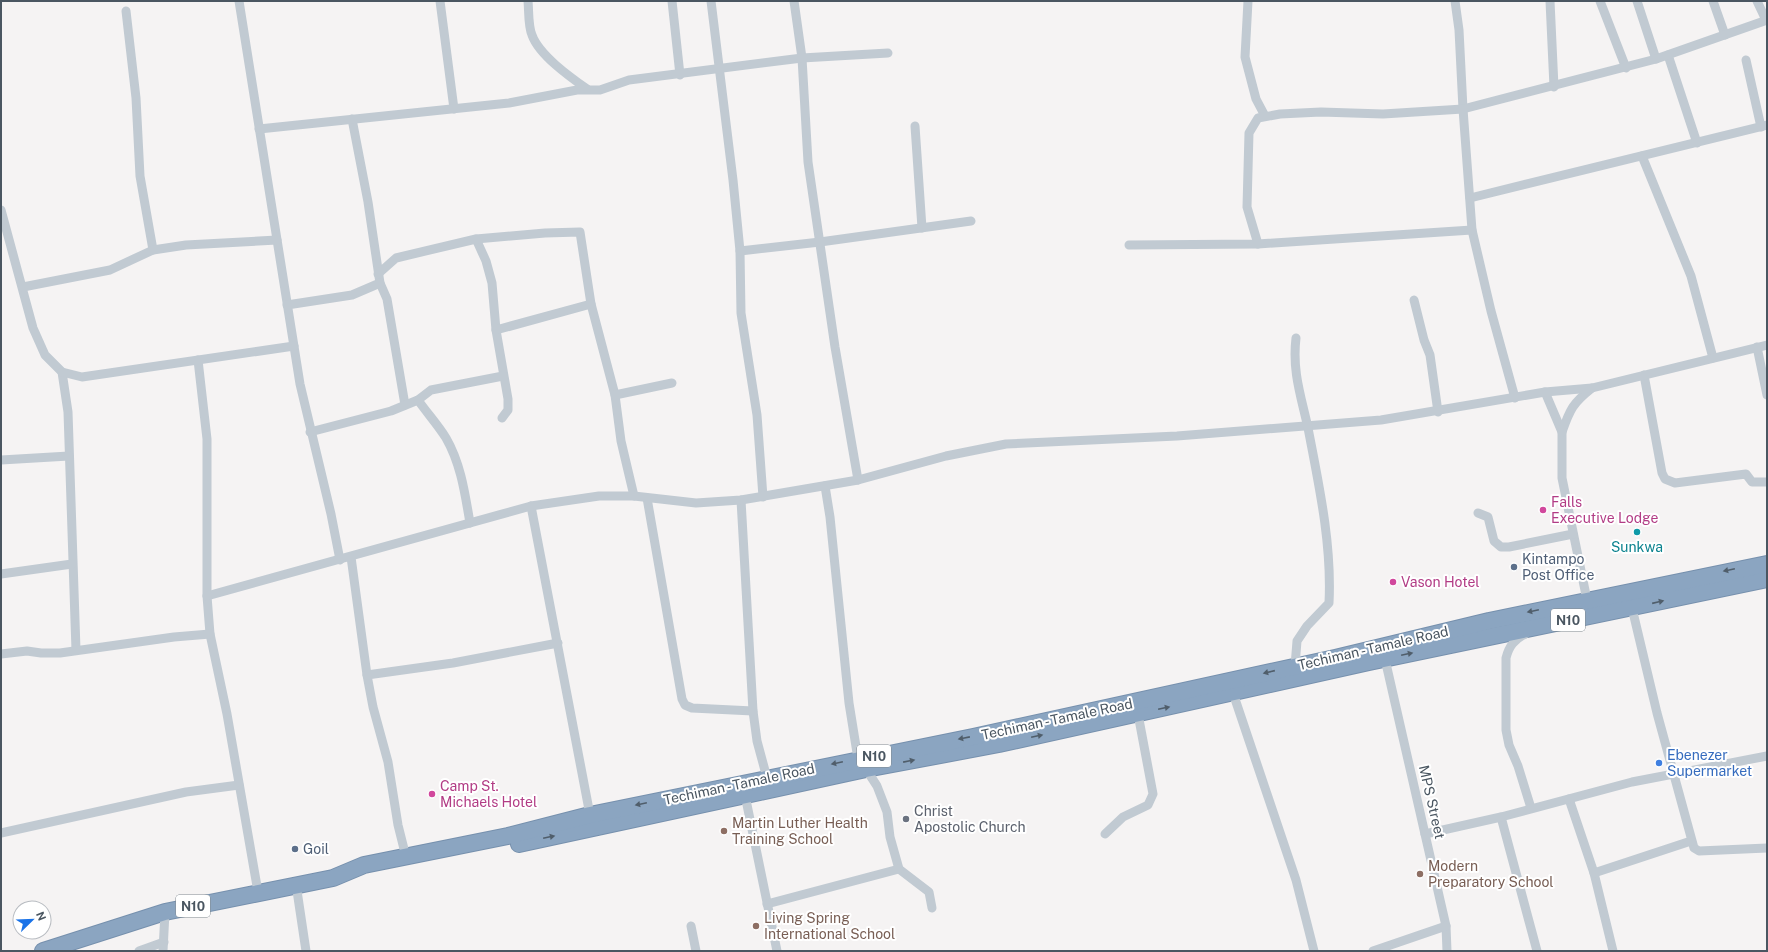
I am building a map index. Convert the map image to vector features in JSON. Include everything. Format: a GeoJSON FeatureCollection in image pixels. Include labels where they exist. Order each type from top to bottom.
{"type":"FeatureCollection","features":[{"type":"Feature","properties":{"kind":"highway","name":"Techiman - Tamale Road"},"geometry":{"type":"LineString","coordinates":[[346,873],[367,876],[745,795],[973,736],[1295,666],[1589,607],[1767,564]]}},
{"type":"Feature","properties":{"kind":"highway","name":"Techiman - Tamale Road"},"geometry":{"type":"LineString","coordinates":[[43,951],[165,912],[296,884],[333,878],[364,865],[508,836],[590,814],[767,778],[999,744],[1539,627],[1589,607],[1632,608],[1767,579]]}},
{"type":"Feature","properties":{"kind":"street"},"geometry":{"type":"LineString","coordinates":[[239,1],[294,346],[310,432],[331,514],[340,560]]}},
{"type":"Feature","properties":{"kind":"street"},"geometry":{"type":"LineString","coordinates":[[440,1],[454,109]]}},
{"type":"Feature","properties":{"kind":"street"},"geometry":{"type":"LineString","coordinates":[[528,1],[532,34],[536,41],[562,71],[587,89]]}},
{"type":"Feature","properties":{"kind":"street"},"geometry":{"type":"LineString","coordinates":[[672,1],[680,75]]}},
{"type":"Feature","properties":{"kind":"street"},"geometry":{"type":"LineString","coordinates":[[711,1],[740,251],[741,313],[758,415],[764,497]]}},
{"type":"Feature","properties":{"kind":"street"},"geometry":{"type":"LineString","coordinates":[[794,1],[802,58],[808,162],[835,347],[858,480]]}},
{"type":"Feature","properties":{"kind":"street"},"geometry":{"type":"LineString","coordinates":[[1248,1],[1246,64],[1256,99],[1265,116]]}},
{"type":"Feature","properties":{"kind":"street"},"geometry":{"type":"LineString","coordinates":[[1455,1],[1459,30],[1472,230],[1491,311],[1515,398]]}},
{"type":"Feature","properties":{"kind":"street"},"geometry":{"type":"LineString","coordinates":[[1550,1],[1554,87]]}},
{"type":"Feature","properties":{"kind":"street"},"geometry":{"type":"LineString","coordinates":[[1600,1],[1626,68]]}},
{"type":"Feature","properties":{"kind":"street"},"geometry":{"type":"LineString","coordinates":[[1637,1],[1656,59]]}},
{"type":"Feature","properties":{"kind":"street"},"geometry":{"type":"LineString","coordinates":[[1714,1],[1725,35]]}},
{"type":"Feature","properties":{"kind":"street"},"geometry":{"type":"LineString","coordinates":[[1258,244],[1247,207],[1249,133],[1258,118],[1265,116],[1321,112],[1383,114],[1463,109],[1626,68],[1668,55],[1766,20],[1757,1]]}},
{"type":"Feature","properties":{"kind":"street"},"geometry":{"type":"LineString","coordinates":[[126,11],[136,98],[140,176],[153,250]]}},
{"type":"Feature","properties":{"kind":"street"},"geometry":{"type":"LineString","coordinates":[[259,129],[509,103],[587,89],[600,90],[629,80],[680,75],[802,58],[888,53]]}},
{"type":"Feature","properties":{"kind":"street"},"geometry":{"type":"LineString","coordinates":[[1668,55],[1697,143]]}},
{"type":"Feature","properties":{"kind":"street"},"geometry":{"type":"LineString","coordinates":[[1470,198],[1764,126],[1746,60]]}},
{"type":"Feature","properties":{"kind":"street"},"geometry":{"type":"LineString","coordinates":[[352,119],[368,202],[379,278],[386,300],[406,405]]}},
{"type":"Feature","properties":{"kind":"street"},"geometry":{"type":"LineString","coordinates":[[915,126],[922,228]]}},
{"type":"Feature","properties":{"kind":"street"},"geometry":{"type":"LineString","coordinates":[[1642,156],[1691,276],[1713,358]]}},
{"type":"Feature","properties":{"kind":"street"},"geometry":{"type":"LineString","coordinates":[[1,210],[33,328],[45,354],[62,372],[82,377],[294,346]]}},
{"type":"Feature","properties":{"kind":"street"},"geometry":{"type":"LineString","coordinates":[[740,251],[820,242],[971,221]]}},
{"type":"Feature","properties":{"kind":"street"},"geometry":{"type":"LineString","coordinates":[[1129,245],[1258,244],[1472,230]]}},
{"type":"Feature","properties":{"kind":"street"},"geometry":{"type":"LineString","coordinates":[[287,305],[352,295],[379,278],[396,258],[476,239],[545,232],[580,232],[591,304],[615,395],[621,441],[634,496]]}},
{"type":"Feature","properties":{"kind":"street"},"geometry":{"type":"LineString","coordinates":[[476,239],[486,261],[492,283],[496,330],[508,399],[508,410],[502,418]]}},
{"type":"Feature","properties":{"kind":"street"},"geometry":{"type":"LineString","coordinates":[[23,287],[110,270],[153,250],[186,245],[277,240]]}},
{"type":"Feature","properties":{"kind":"street"},"geometry":{"type":"LineString","coordinates":[[1414,300],[1424,340],[1430,355],[1438,412]]}},
{"type":"Feature","properties":{"kind":"street"},"geometry":{"type":"LineString","coordinates":[[496,330],[591,304]]}},
{"type":"Feature","properties":{"kind":"street"},"geometry":{"type":"LineString","coordinates":[[1295,666],[1297,641],[1307,626],[1329,603],[1330,582],[1325,530],[1308,427],[1296,371],[1294,356],[1296,338]]}},
{"type":"Feature","properties":{"kind":"street"},"geometry":{"type":"LineString","coordinates":[[207,596],[531,506],[599,496],[634,496],[696,503],[741,500],[858,480],[946,456],[1006,444],[1177,436],[1308,427],[1381,420],[1438,412],[1546,392],[1592,388],[1767,345]]}},
{"type":"Feature","properties":{"kind":"street"},"geometry":{"type":"LineString","coordinates":[[1758,347],[1767,395]]}},
{"type":"Feature","properties":{"kind":"street"},"geometry":{"type":"LineString","coordinates":[[198,360],[207,439],[207,596],[210,634],[227,714],[258,892]]}},
{"type":"Feature","properties":{"kind":"street"},"geometry":{"type":"LineString","coordinates":[[62,372],[68,412],[76,650]]}},
{"type":"Feature","properties":{"kind":"street"},"geometry":{"type":"LineString","coordinates":[[1644,375],[1662,473],[1665,479],[1675,483],[1746,474],[1752,482],[1767,482]]}},
{"type":"Feature","properties":{"kind":"street"},"geometry":{"type":"LineString","coordinates":[[310,432],[391,411],[418,400],[431,390],[503,376]]}},
{"type":"Feature","properties":{"kind":"street"},"geometry":{"type":"LineString","coordinates":[[615,395],[672,383]]}},
{"type":"Feature","properties":{"kind":"street"},"geometry":{"type":"LineString","coordinates":[[1589,607],[1562,478],[1562,432],[1569,410],[1578,399],[1592,388]]}},
{"type":"Feature","properties":{"kind":"street"},"geometry":{"type":"LineString","coordinates":[[1546,392],[1562,432]]}},
{"type":"Feature","properties":{"kind":"street"},"geometry":{"type":"LineString","coordinates":[[418,400],[445,436],[454,453],[462,480],[470,523]]}},
{"type":"Feature","properties":{"kind":"street"},"geometry":{"type":"LineString","coordinates":[[1,460],[69,456]]}},
{"type":"Feature","properties":{"kind":"street"},"geometry":{"type":"LineString","coordinates":[[825,486],[830,517],[849,703],[862,764],[877,786],[887,812],[890,837],[899,869],[929,892],[932,908]]}},
{"type":"Feature","properties":{"kind":"street"},"geometry":{"type":"LineString","coordinates":[[648,498],[682,699],[685,705],[692,708],[753,711]]}},
{"type":"Feature","properties":{"kind":"street"},"geometry":{"type":"LineString","coordinates":[[741,500],[753,711],[757,741],[767,778]]}},
{"type":"Feature","properties":{"kind":"street"},"geometry":{"type":"LineString","coordinates":[[531,506],[590,814]]}},
{"type":"Feature","properties":{"kind":"street"},"geometry":{"type":"LineString","coordinates":[[1478,513],[1488,517],[1494,541],[1501,547],[1509,547],[1573,534]]}},
{"type":"Feature","properties":{"kind":"street"},"geometry":{"type":"LineString","coordinates":[[350,557],[367,675],[373,707],[388,762],[398,825],[406,857]]}},
{"type":"Feature","properties":{"kind":"street"},"geometry":{"type":"LineString","coordinates":[[1,574],[72,564]]}},
{"type":"Feature","properties":{"kind":"street"},"geometry":{"type":"LineString","coordinates":[[1632,608],[1694,848],[1699,851],[1767,848]]}},
{"type":"Feature","properties":{"kind":"street"},"geometry":{"type":"LineString","coordinates":[[1531,808],[1507,737],[1506,658],[1508,649],[1516,640],[1539,627]]}},
{"type":"Feature","properties":{"kind":"street"},"geometry":{"type":"LineString","coordinates":[[1,654],[26,650],[41,653],[76,650],[174,637],[210,634]]}},
{"type":"Feature","properties":{"kind":"street"},"geometry":{"type":"LineString","coordinates":[[367,675],[452,663],[558,643]]}},
{"type":"Feature","properties":{"kind":"street","name":"MPS Street"},"geometry":{"type":"LineString","coordinates":[[1386,659],[1446,926],[1447,951]]}},
{"type":"Feature","properties":{"kind":"street"},"geometry":{"type":"LineString","coordinates":[[1233,693],[1296,880],[1314,951]]}},
{"type":"Feature","properties":{"kind":"street"},"geometry":{"type":"LineString","coordinates":[[1105,834],[1123,817],[1148,805],[1153,794],[1138,714]]}},
{"type":"Feature","properties":{"kind":"street"},"geometry":{"type":"LineString","coordinates":[[1425,834],[1501,817],[1632,782],[1767,756]]}},
{"type":"Feature","properties":{"kind":"street"},"geometry":{"type":"LineString","coordinates":[[1,833],[186,792],[239,785]]}},
{"type":"Feature","properties":{"kind":"street"},"geometry":{"type":"LineString","coordinates":[[745,795],[777,951]]}},
{"type":"Feature","properties":{"kind":"street"},"geometry":{"type":"LineString","coordinates":[[1569,799],[1594,873],[1613,951]]}},
{"type":"Feature","properties":{"kind":"street"},"geometry":{"type":"LineString","coordinates":[[1501,817],[1537,951]]}},
{"type":"Feature","properties":{"kind":"street"},"geometry":{"type":"LineString","coordinates":[[1594,873],[1691,841]]}},
{"type":"Feature","properties":{"kind":"street"},"geometry":{"type":"LineString","coordinates":[[767,904],[899,869]]}},
{"type":"Feature","properties":{"kind":"street"},"geometry":{"type":"LineString","coordinates":[[296,884],[306,951]]}},
{"type":"Feature","properties":{"kind":"street"},"geometry":{"type":"LineString","coordinates":[[139,951],[164,947],[165,912]]}},
{"type":"Feature","properties":{"kind":"street"},"geometry":{"type":"LineString","coordinates":[[691,926],[696,951]]}},
{"type":"Feature","properties":{"kind":"street"},"geometry":{"type":"LineString","coordinates":[[1373,951],[1446,926]]}},
{"type":"Feature","properties":{"kind":"place","name":"Falls Executive Lodge"},"geometry":{"type":"Point","coordinates":[1543,510]}},
{"type":"Feature","properties":{"kind":"place","name":"Sunkwa"},"geometry":{"type":"Point","coordinates":[1637,532]}},
{"type":"Feature","properties":{"kind":"place","name":"Kintampo Post Office"},"geometry":{"type":"Point","coordinates":[1514,567]}},
{"type":"Feature","properties":{"kind":"place","name":"Vason Hotel"},"geometry":{"type":"Point","coordinates":[1393,582]}},
{"type":"Feature","properties":{"kind":"place","name":"Ebenezer Supermarket"},"geometry":{"type":"Point","coordinates":[1659,763]}},
{"type":"Feature","properties":{"kind":"place","name":"Camp St. Michaels Hotel"},"geometry":{"type":"Point","coordinates":[432,794]}},
{"type":"Feature","properties":{"kind":"place","name":"Christ Apostolic Church"},"geometry":{"type":"Point","coordinates":[906,819]}},
{"type":"Feature","properties":{"kind":"place","name":"Martin Luther Health Training School"},"geometry":{"type":"Point","coordinates":[724,831]}},
{"type":"Feature","properties":{"kind":"place","name":"Goil"},"geometry":{"type":"Point","coordinates":[295,849]}},
{"type":"Feature","properties":{"kind":"place","name":"Modern Preparatory School"},"geometry":{"type":"Point","coordinates":[1420,874]}},
{"type":"Feature","properties":{"kind":"place","name":"Living Spring International School"},"geometry":{"type":"Point","coordinates":[756,926]}}]}
